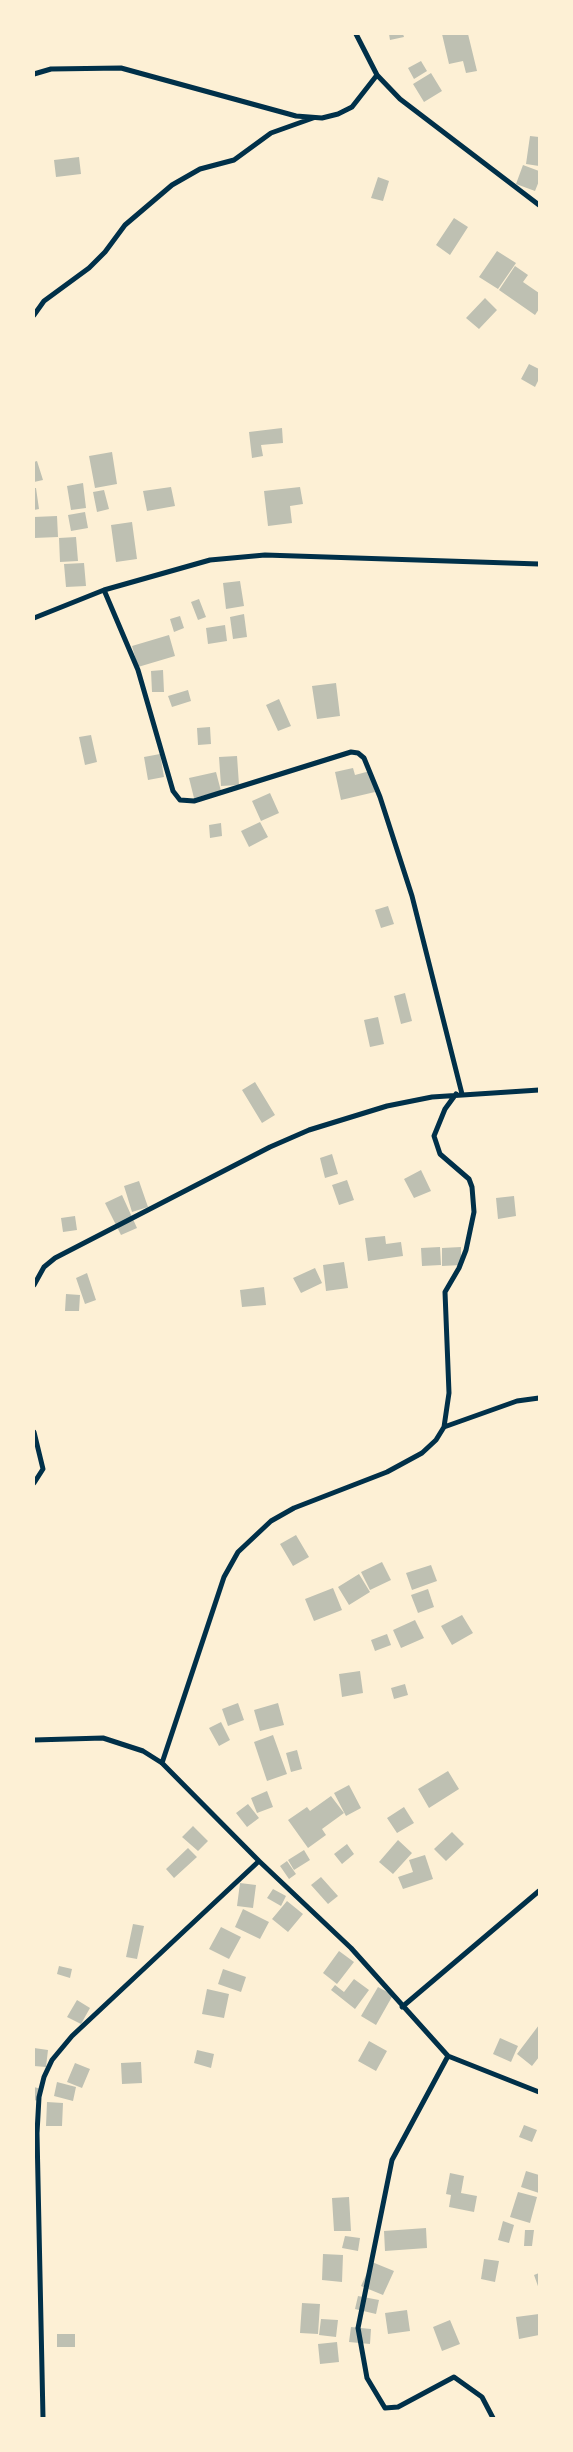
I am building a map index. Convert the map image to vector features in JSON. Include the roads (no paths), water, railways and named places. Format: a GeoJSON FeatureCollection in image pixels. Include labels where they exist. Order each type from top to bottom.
{"type":"FeatureCollection","features":[{"type":"Feature","properties":{"kind":"street"},"geometry":{"type":"LineString","coordinates":[[356,34],[377,75],[400,99],[539,205]]}},
{"type":"Feature","properties":{"kind":"street"},"geometry":{"type":"LineString","coordinates":[[34,74],[51,69],[121,68],[296,116],[316,117],[338,114],[352,107],[377,75]]}},
{"type":"Feature","properties":{"kind":"street"},"geometry":{"type":"LineString","coordinates":[[34,315],[44,301],[94,264],[125,225],[172,186],[192,173],[234,160],[271,133],[316,117]]}},
{"type":"Feature","properties":{"kind":"street"},"geometry":{"type":"LineString","coordinates":[[34,618],[104,590],[210,560],[265,555],[539,564]]}},
{"type":"Feature","properties":{"kind":"street"},"geometry":{"type":"LineString","coordinates":[[104,590],[138,670],[173,790],[180,800],[194,801],[350,752],[358,753],[364,758],[380,797],[412,896],[459,1094]]}},
{"type":"Feature","properties":{"kind":"street"},"geometry":{"type":"LineString","coordinates":[[34,1284],[44,1267],[55,1258],[270,1147],[309,1130],[387,1106],[459,1094],[539,1090]]}},
{"type":"Feature","properties":{"kind":"street"},"geometry":{"type":"LineString","coordinates":[[162,1763],[224,1577],[238,1552],[272,1521],[294,1508],[388,1472],[422,1453],[436,1440],[444,1427],[450,1392],[445,1292],[459,1268],[466,1250],[474,1212],[472,1187],[469,1179],[440,1154],[434,1136],[445,1109],[459,1094]]}},
{"type":"Feature","properties":{"kind":"street"},"geometry":{"type":"LineString","coordinates":[[444,1427],[517,1401],[539,1398]]}},
{"type":"Feature","properties":{"kind":"street"},"geometry":{"type":"LineString","coordinates":[[34,1432],[43,1469],[34,1483]]}},
{"type":"Feature","properties":{"kind":"street"},"geometry":{"type":"LineString","coordinates":[[34,1740],[103,1738],[134,1748],[162,1763],[259,1861],[351,1948],[448,2056],[539,2092]]}},
{"type":"Feature","properties":{"kind":"street"},"geometry":{"type":"LineString","coordinates":[[43,2418],[37,2133],[39,2097],[44,2077],[52,2060],[72,2036],[259,1861]]}},
{"type":"Feature","properties":{"kind":"street"},"geometry":{"type":"LineString","coordinates":[[402,2007],[539,1891]]}},
{"type":"Feature","properties":{"kind":"street"},"geometry":{"type":"LineString","coordinates":[[448,2056],[392,2160],[358,2328],[367,2378],[385,2408],[398,2407],[454,2377],[482,2396],[493,2418]]}}]}
